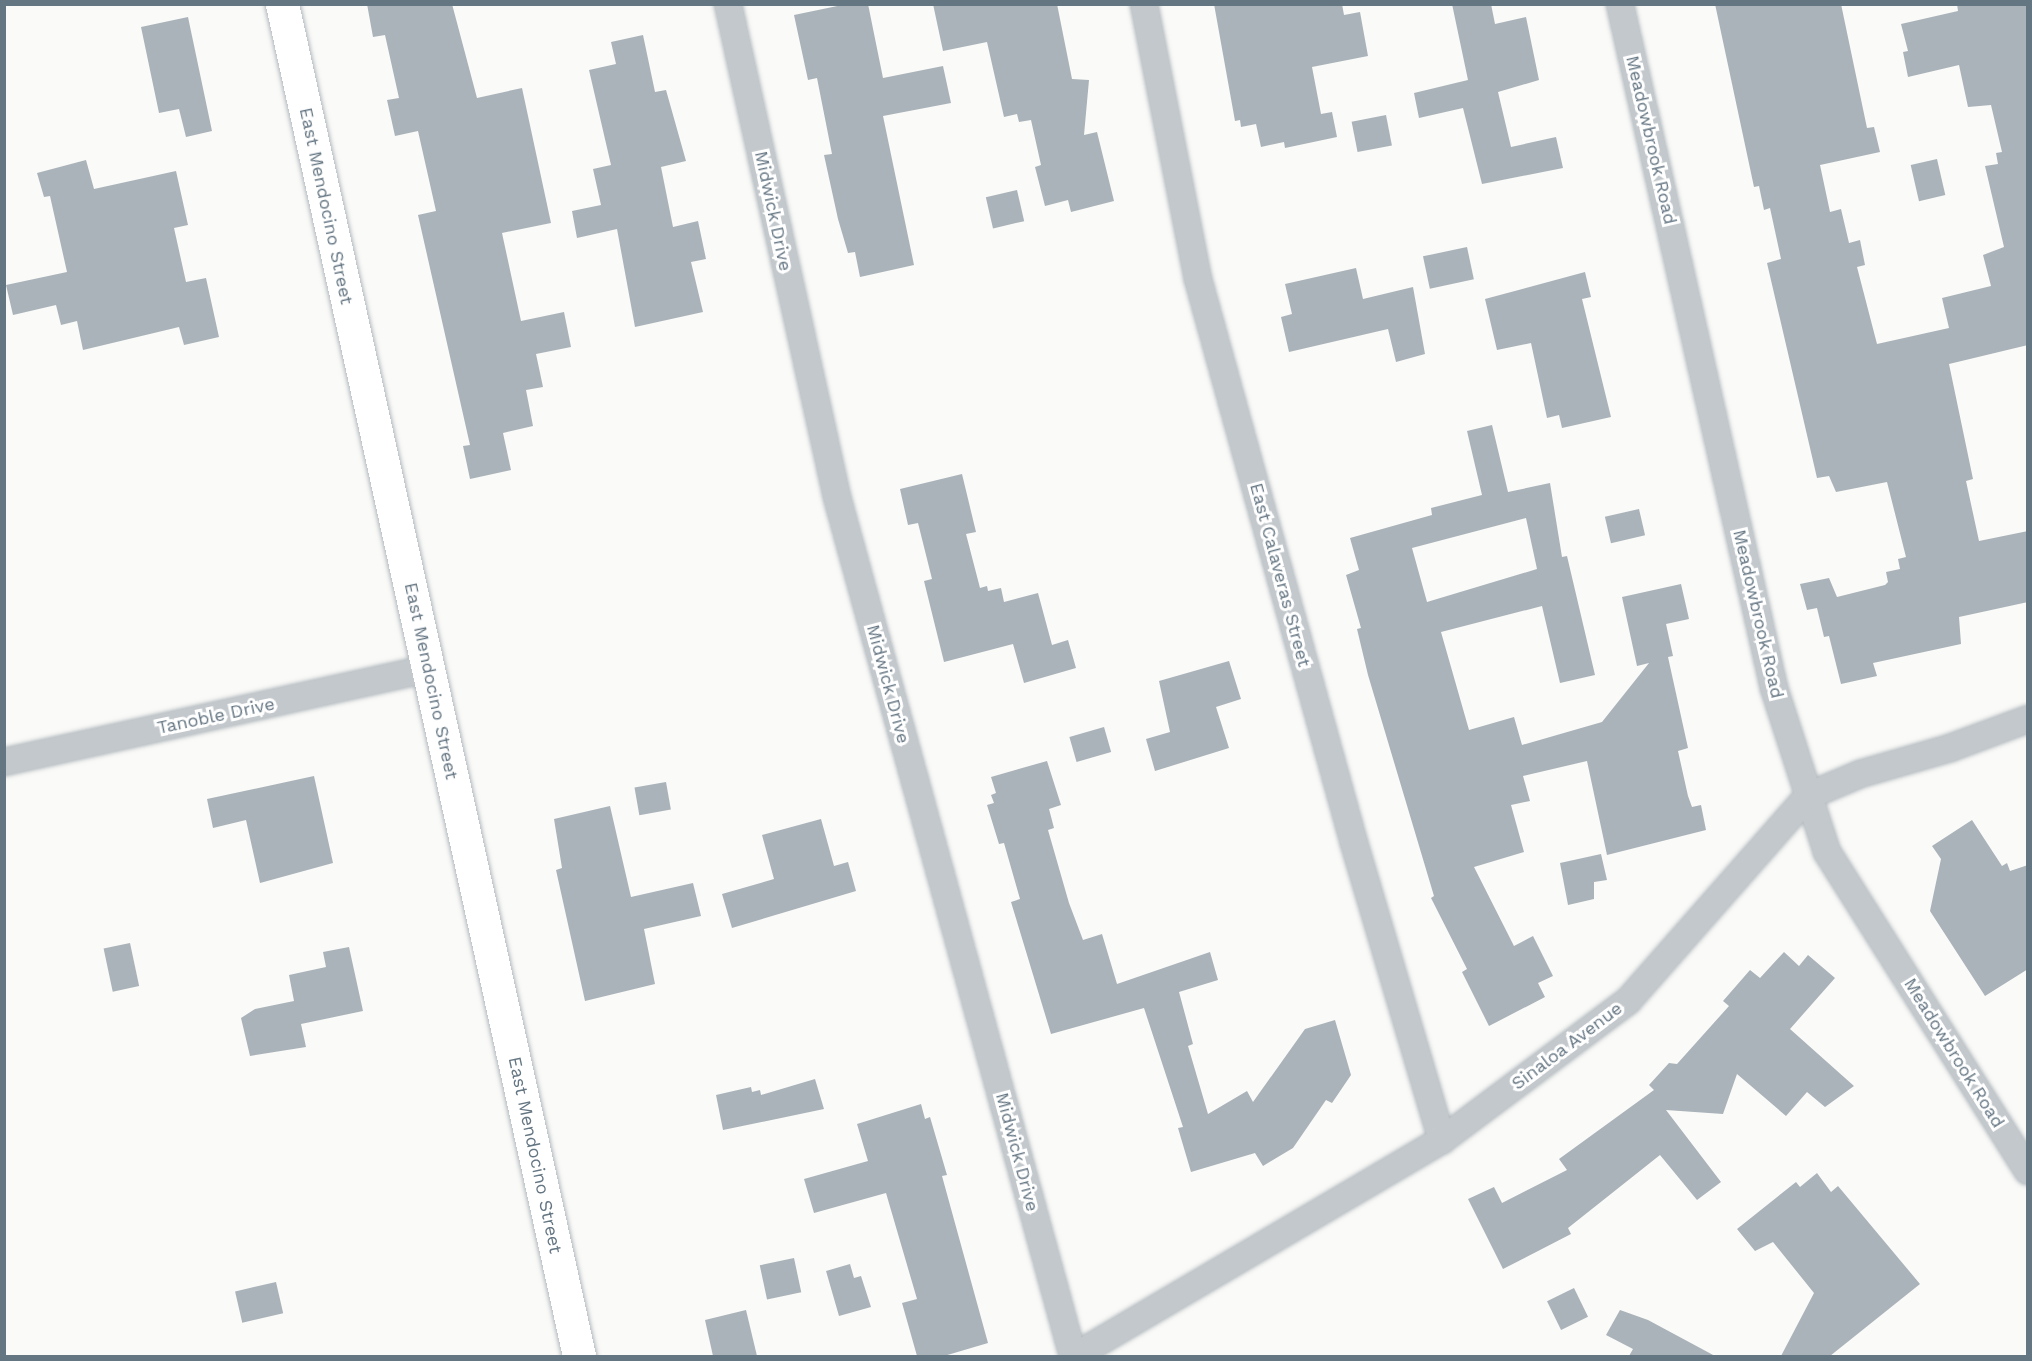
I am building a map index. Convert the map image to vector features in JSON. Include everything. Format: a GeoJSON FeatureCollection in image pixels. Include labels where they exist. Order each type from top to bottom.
{"type":"FeatureCollection","features":[{"type":"Feature","properties":{"kind":"street","name":"East Mendocino Street"},"geometry":{"type":"LineString","coordinates":[[282,4],[579,1356]]}},
{"type":"Feature","properties":{"kind":"street","name":"Midwick Drive"},"geometry":{"type":"LineString","coordinates":[[728,4],[837,497],[1074,1356]]}},
{"type":"Feature","properties":{"kind":"street","name":"East Calaveras Street"},"geometry":{"type":"LineString","coordinates":[[1144,4],[1198,279],[1354,843],[1442,1140]]}},
{"type":"Feature","properties":{"kind":"street","name":"Meadowbrook Road"},"geometry":{"type":"LineString","coordinates":[[1620,4],[1774,688],[1827,852],[2028,1171]]}},
{"type":"Feature","properties":{"kind":"street","name":"Tanoble Drive"},"geometry":{"type":"LineString","coordinates":[[4,762],[428,669]]}},
{"type":"Feature","properties":{"kind":"street","name":"Sinaloa Avenue"},"geometry":{"type":"LineString","coordinates":[[1074,1356],[1442,1140],[1628,1001],[1808,796],[1860,774],[1950,748],[2028,719]]}},
{"type":"Feature","properties":{"kind":"building"},"geometry":{"type":"Polygon","coordinates":[[[367,4],[452,4],[477,98],[522,88],[551,223],[502,233],[521,321],[564,312],[571,347],[536,354],[543,387],[526,390],[533,426],[503,433],[511,470],[470,479],[463,446],[470,445],[418,215],[436,211],[418,131],[395,136],[387,100],[399,98],[385,35],[373,37],[367,4]]]}},
{"type":"Feature","properties":{"kind":"building"},"geometry":{"type":"Polygon","coordinates":[[[847,4],[868,4],[883,78],[943,66],[951,103],[883,116],[914,265],[860,277],[855,252],[848,253],[838,219],[824,155],[832,154],[817,78],[808,80],[794,15],[847,4]]]}},
{"type":"Feature","properties":{"kind":"building"},"geometry":{"type":"Polygon","coordinates":[[[933,4],[1057,4],[1072,79],[1089,80],[1084,135],[1097,132],[1114,201],[1071,212],[1068,200],[1045,206],[1035,167],[1041,165],[1031,120],[1019,122],[1017,114],[1004,117],[987,42],[943,51],[933,4]]]}},
{"type":"Feature","properties":{"kind":"building"},"geometry":{"type":"Polygon","coordinates":[[[1214,4],[1342,4],[1344,15],[1360,12],[1368,56],[1312,67],[1321,114],[1332,112],[1337,137],[1285,148],[1284,142],[1261,147],[1256,124],[1241,127],[1240,120],[1235,121],[1214,4]]]}},
{"type":"Feature","properties":{"kind":"building"},"geometry":{"type":"Polygon","coordinates":[[[1452,4],[1491,4],[1495,24],[1526,17],[1539,80],[1498,92],[1511,147],[1556,137],[1563,168],[1482,184],[1463,108],[1419,118],[1414,93],[1468,80],[1452,4]]]}},
{"type":"Feature","properties":{"kind":"building"},"geometry":{"type":"Polygon","coordinates":[[[1715,4],[1841,4],[1867,128],[1874,127],[1880,152],[1820,165],[1830,212],[1841,209],[1849,243],[1860,240],[1865,265],[1857,267],[1877,344],[1949,328],[1942,298],[1991,286],[1983,255],[2004,247],[1985,166],[1998,164],[1996,153],[2002,152],[1991,105],[1968,107],[1959,65],[1908,77],[1903,52],[1908,51],[1901,24],[1958,11],[1957,4],[2028,4],[2028,345],[1949,364],[1973,479],[1966,481],[1979,541],[2028,531],[2028,602],[1959,617],[1961,644],[1873,663],[1877,676],[1841,684],[1829,636],[1824,637],[1817,608],[1807,610],[1800,584],[1829,578],[1837,597],[1885,585],[1888,582],[1886,572],[1900,569],[1898,559],[1906,557],[1887,482],[1836,492],[1829,476],[1817,478],[1767,263],[1781,259],[1770,208],[1764,210],[1759,186],[1754,187],[1715,4]]]}},
{"type":"Feature","properties":{"kind":"building"},"geometry":{"type":"Polygon","coordinates":[[[188,17],[212,131],[186,137],[179,109],[159,113],[141,27],[188,17]]]}},
{"type":"Feature","properties":{"kind":"building"},"geometry":{"type":"Polygon","coordinates":[[[643,35],[655,92],[666,90],[686,161],[661,167],[673,227],[698,221],[706,259],[691,262],[703,312],[635,327],[617,229],[577,238],[572,211],[601,205],[593,169],[611,165],[589,70],[616,64],[611,42],[643,35]]]}},
{"type":"Feature","properties":{"kind":"building"},"geometry":{"type":"Polygon","coordinates":[[[1386,115],[1392,145],[1358,152],[1352,122],[1386,115]]]}},
{"type":"Feature","properties":{"kind":"building"},"geometry":{"type":"Polygon","coordinates":[[[1937,159],[1945,195],[1919,201],[1911,165],[1937,159]]]}},
{"type":"Feature","properties":{"kind":"building"},"geometry":{"type":"Polygon","coordinates":[[[86,160],[94,189],[176,171],[188,225],[174,228],[186,282],[206,278],[219,337],[184,345],[179,327],[83,350],[77,321],[61,325],[56,305],[13,315],[6,285],[67,272],[50,196],[44,197],[37,173],[86,160]]]}},
{"type":"Feature","properties":{"kind":"building"},"geometry":{"type":"Polygon","coordinates":[[[1017,190],[1024,221],[993,228],[986,197],[1017,190]]]}},
{"type":"Feature","properties":{"kind":"building"},"geometry":{"type":"Polygon","coordinates":[[[1467,247],[1474,279],[1430,289],[1423,256],[1467,247]]]}},
{"type":"Feature","properties":{"kind":"building"},"geometry":{"type":"Polygon","coordinates":[[[1356,268],[1363,299],[1413,287],[1425,354],[1396,362],[1388,329],[1289,352],[1281,317],[1292,314],[1285,284],[1356,268]]]}},
{"type":"Feature","properties":{"kind":"building"},"geometry":{"type":"Polygon","coordinates":[[[1585,272],[1591,297],[1582,299],[1611,417],[1562,428],[1559,415],[1547,418],[1531,343],[1497,350],[1485,299],[1585,272]]]}},
{"type":"Feature","properties":{"kind":"building"},"geometry":{"type":"Polygon","coordinates":[[[1492,425],[1508,492],[1550,483],[1562,557],[1567,556],[1595,675],[1560,683],[1542,606],[1441,632],[1469,730],[1514,717],[1522,745],[1602,722],[1649,663],[1637,666],[1622,597],[1681,584],[1689,619],[1666,624],[1673,656],[1668,657],[1688,748],[1678,751],[1688,796],[1692,807],[1701,805],[1706,830],[1607,855],[1587,761],[1523,776],[1530,801],[1511,805],[1524,852],[1474,867],[1514,946],[1533,936],[1553,976],[1538,983],[1545,997],[1489,1026],[1462,972],[1467,969],[1431,898],[1434,896],[1368,675],[1357,629],[1361,628],[1346,575],[1359,570],[1350,538],[1432,515],[1431,508],[1482,495],[1467,431],[1492,425]],[[1526,518],[1412,548],[1427,602],[1537,569],[1526,518]]]}},
{"type":"Feature","properties":{"kind":"building"},"geometry":{"type":"Polygon","coordinates":[[[962,474],[976,532],[966,534],[980,588],[987,586],[988,591],[1001,588],[1004,602],[1038,593],[1052,645],[1068,640],[1076,668],[1024,683],[1013,644],[944,662],[924,581],[932,579],[918,523],[908,525],[900,489],[962,474]]]}},
{"type":"Feature","properties":{"kind":"building"},"geometry":{"type":"Polygon","coordinates":[[[1639,509],[1645,535],[1611,543],[1605,517],[1639,509]]]}},
{"type":"Feature","properties":{"kind":"building"},"geometry":{"type":"Polygon","coordinates":[[[1229,661],[1241,699],[1216,707],[1229,748],[1155,771],[1146,739],[1170,732],[1159,681],[1229,661]]]}},
{"type":"Feature","properties":{"kind":"building"},"geometry":{"type":"Polygon","coordinates":[[[1104,727],[1111,752],[1077,762],[1069,737],[1104,727]]]}},
{"type":"Feature","properties":{"kind":"building"},"geometry":{"type":"Polygon","coordinates":[[[1047,761],[1061,805],[1049,809],[1054,828],[1048,830],[1069,903],[1083,940],[1102,934],[1117,984],[1210,952],[1218,980],[1179,992],[1193,1044],[1188,1046],[1208,1114],[1247,1091],[1253,1102],[1305,1029],[1335,1020],[1351,1075],[1332,1103],[1326,1100],[1293,1148],[1263,1166],[1255,1153],[1191,1172],[1178,1128],[1183,1127],[1144,1008],[1051,1034],[1011,902],[1020,899],[1004,843],[999,844],[987,805],[994,803],[991,795],[996,793],[991,777],[1047,761]]]}},
{"type":"Feature","properties":{"kind":"building"},"geometry":{"type":"Polygon","coordinates":[[[314,776],[333,863],[260,883],[246,820],[213,828],[207,799],[314,776]]]}},
{"type":"Feature","properties":{"kind":"building"},"geometry":{"type":"Polygon","coordinates":[[[666,782],[671,810],[639,815],[634,788],[666,782]]]}},
{"type":"Feature","properties":{"kind":"building"},"geometry":{"type":"Polygon","coordinates":[[[610,806],[631,897],[693,883],[701,916],[644,929],[655,984],[585,1001],[556,870],[562,868],[554,819],[610,806]]]}},
{"type":"Feature","properties":{"kind":"building"},"geometry":{"type":"Polygon","coordinates":[[[821,819],[834,866],[848,862],[856,891],[732,928],[722,894],[774,879],[762,835],[821,819]]]}},
{"type":"Feature","properties":{"kind":"building"},"geometry":{"type":"Polygon","coordinates":[[[1972,820],[2002,866],[2007,863],[2010,871],[2028,865],[2028,969],[1985,996],[1930,911],[1941,859],[1932,846],[1972,820]]]}},
{"type":"Feature","properties":{"kind":"building"},"geometry":{"type":"Polygon","coordinates":[[[1601,854],[1607,880],[1594,882],[1594,899],[1568,905],[1560,863],[1601,854]]]}},
{"type":"Feature","properties":{"kind":"building"},"geometry":{"type":"Polygon","coordinates":[[[130,943],[139,986],[113,992],[104,949],[130,943]]]}},
{"type":"Feature","properties":{"kind":"building"},"geometry":{"type":"Polygon","coordinates":[[[349,947],[363,1011],[301,1024],[306,1047],[250,1056],[241,1018],[255,1009],[294,1001],[289,975],[326,967],[323,952],[349,947]]]}},
{"type":"Feature","properties":{"kind":"building"},"geometry":{"type":"Polygon","coordinates":[[[1784,952],[1799,966],[1808,955],[1835,978],[1790,1029],[1854,1086],[1825,1107],[1807,1092],[1786,1116],[1737,1074],[1723,1114],[1666,1110],[1721,1182],[1697,1200],[1660,1155],[1568,1228],[1571,1234],[1503,1269],[1468,1199],[1494,1187],[1502,1203],[1567,1170],[1559,1159],[1654,1090],[1649,1085],[1669,1063],[1677,1064],[1729,1006],[1723,1001],[1750,970],[1760,978],[1784,952]]]}},
{"type":"Feature","properties":{"kind":"building"},"geometry":{"type":"Polygon","coordinates":[[[815,1079],[824,1109],[723,1130],[716,1095],[751,1087],[752,1092],[760,1090],[761,1095],[815,1079]]]}},
{"type":"Feature","properties":{"kind":"building"},"geometry":{"type":"Polygon","coordinates":[[[921,1104],[925,1119],[930,1117],[947,1175],[942,1176],[988,1343],[944,1356],[917,1356],[902,1303],[917,1299],[886,1193],[814,1213],[804,1179],[868,1161],[857,1124],[921,1104]]]}},
{"type":"Feature","properties":{"kind":"building"},"geometry":{"type":"Polygon","coordinates":[[[1817,1173],[1831,1192],[1838,1186],[1920,1284],[1830,1356],[1781,1356],[1814,1293],[1773,1242],[1755,1251],[1737,1229],[1796,1182],[1800,1187],[1817,1173]]]}},
{"type":"Feature","properties":{"kind":"building"},"geometry":{"type":"Polygon","coordinates":[[[794,1258],[801,1292],[767,1300],[760,1265],[794,1258]]]}},
{"type":"Feature","properties":{"kind":"building"},"geometry":{"type":"Polygon","coordinates":[[[850,1264],[854,1278],[861,1276],[871,1307],[839,1316],[826,1271],[850,1264]]]}},
{"type":"Feature","properties":{"kind":"building"},"geometry":{"type":"Polygon","coordinates":[[[276,1282],[283,1313],[242,1323],[235,1291],[276,1282]]]}},
{"type":"Feature","properties":{"kind":"building"},"geometry":{"type":"Polygon","coordinates":[[[1574,1288],[1588,1317],[1561,1330],[1547,1301],[1574,1288]]]}},
{"type":"Feature","properties":{"kind":"building"},"geometry":{"type":"Polygon","coordinates":[[[746,1310],[757,1356],[713,1356],[705,1320],[746,1310]]]}},
{"type":"Feature","properties":{"kind":"building"},"geometry":{"type":"Polygon","coordinates":[[[1620,1310],[1648,1320],[1715,1356],[1629,1356],[1633,1349],[1606,1335],[1620,1310]]]}}]}
